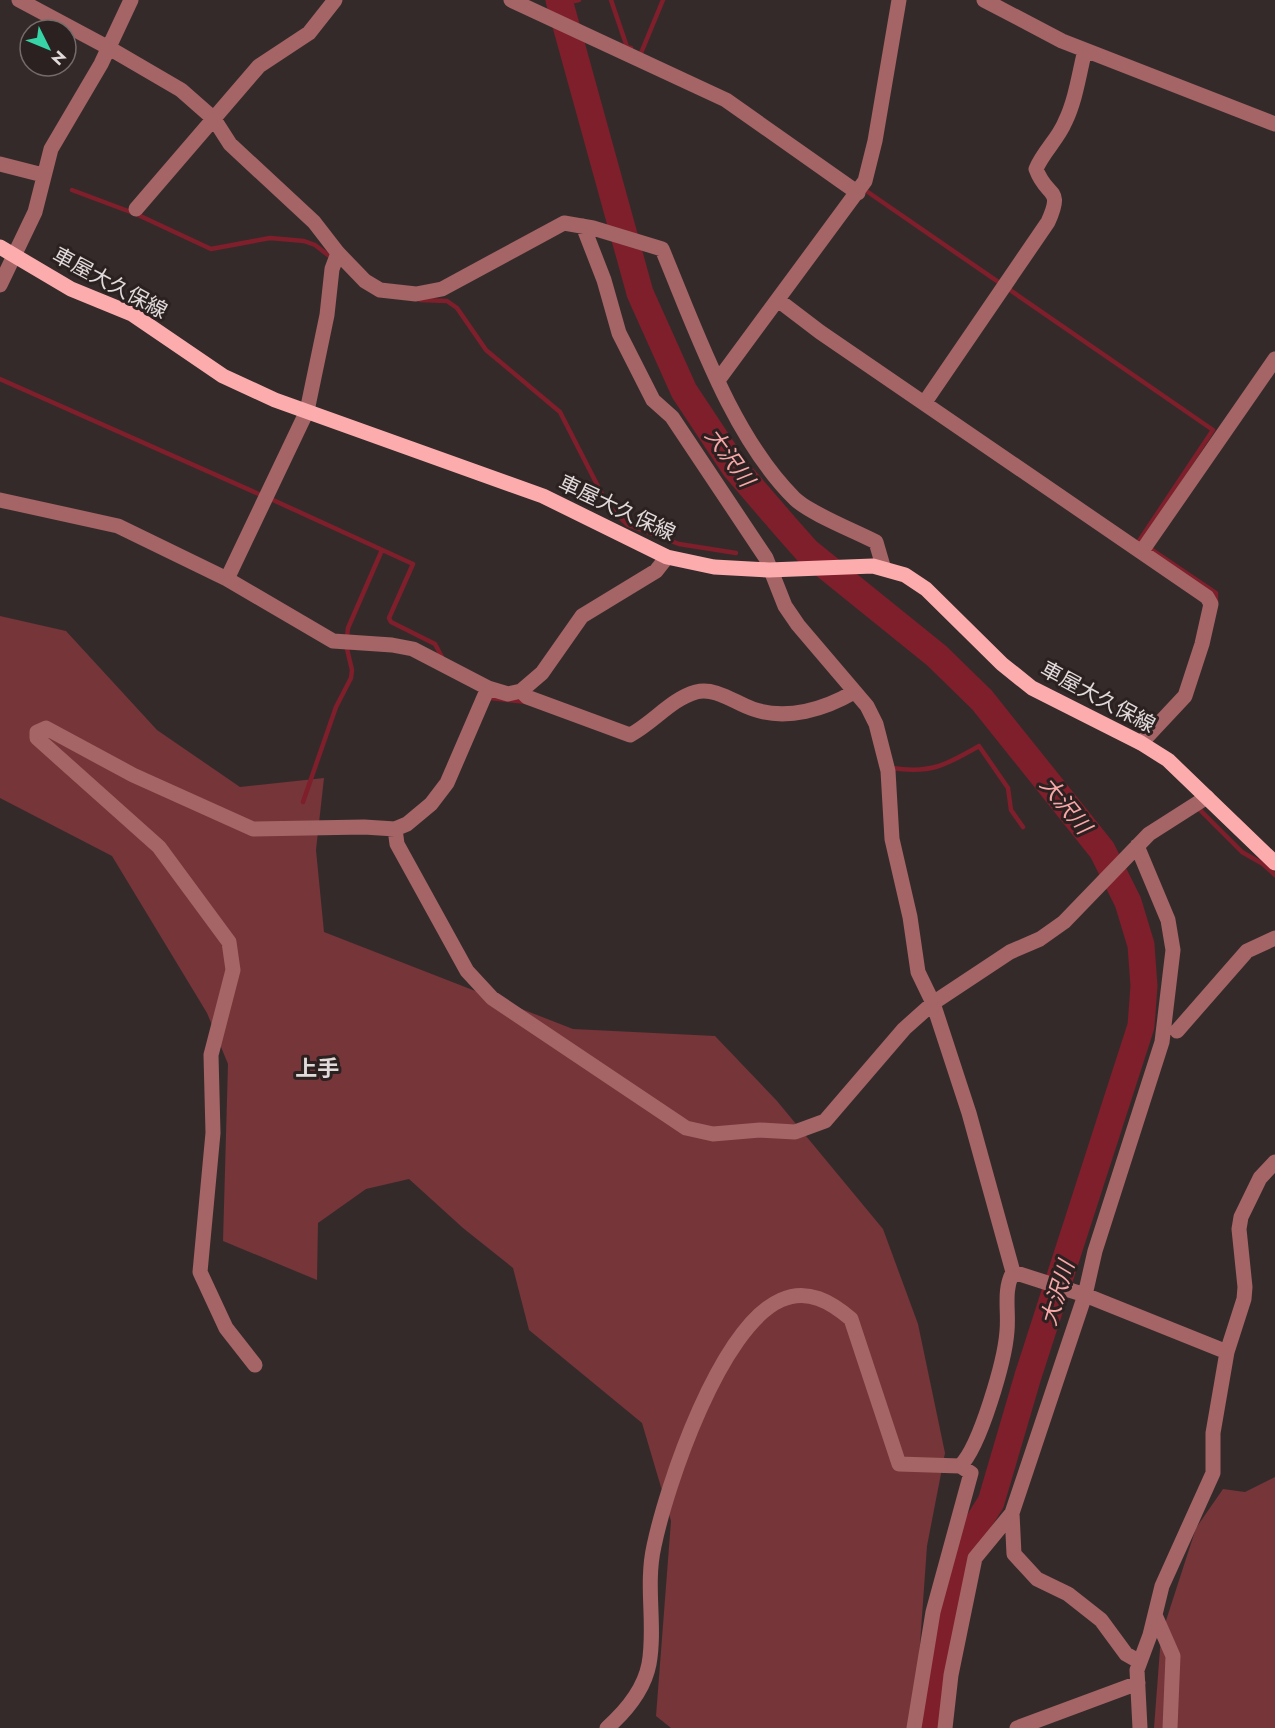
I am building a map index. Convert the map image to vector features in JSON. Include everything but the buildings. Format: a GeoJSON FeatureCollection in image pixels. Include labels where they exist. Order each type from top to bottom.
{"type":"FeatureCollection","features":[{"type":"Feature","properties":{"kind":"main road","name":"車屋大久保線"},"geometry":{"type":"LineString","coordinates":[[7,251],[71,289],[132,314],[223,376],[307,411],[543,496],[666,557],[714,567],[776,569],[878,566],[905,575],[926,589],[1002,664],[1032,688],[1141,743],[1180,770],[1275,863]]}},
{"type":"Feature","properties":{"kind":"street"},"geometry":{"type":"LineString","coordinates":[[19,0],[181,90],[214,119],[230,144],[314,222],[364,281],[380,290],[427,293],[442,289],[564,223],[588,227],[662,249],[733,415],[796,500],[876,542],[878,566]]}},
{"type":"Feature","properties":{"kind":"street"},"geometry":{"type":"LineString","coordinates":[[0,285],[7,251],[35,212],[51,149],[109,48],[131,0]]}},
{"type":"Feature","properties":{"kind":"street"},"geometry":{"type":"LineString","coordinates":[[136,209],[259,66],[309,33],[335,0]]}},
{"type":"Feature","properties":{"kind":"street"},"geometry":{"type":"LineString","coordinates":[[511,0],[726,100],[860,189]]}},
{"type":"Feature","properties":{"kind":"street"},"geometry":{"type":"LineString","coordinates":[[719,379],[860,189],[875,141],[899,0]]}},
{"type":"Feature","properties":{"kind":"street"},"geometry":{"type":"LineString","coordinates":[[984,0],[1033,28],[1084,50],[1275,124]]}},
{"type":"Feature","properties":{"kind":"street"},"geometry":{"type":"LineString","coordinates":[[925,402],[1048,222],[1056,203],[1055,196],[1040,181],[1036,169],[1042,155],[1064,125],[1073,103],[1084,50]]}},
{"type":"Feature","properties":{"kind":"street"},"geometry":{"type":"LineString","coordinates":[[0,164],[43,174]]}},
{"type":"Feature","properties":{"kind":"street"},"geometry":{"type":"LineString","coordinates":[[588,227],[620,333],[653,400],[672,417],[766,558],[776,569],[785,606],[798,625],[867,706],[876,724],[888,771],[892,839],[910,917],[918,972],[933,1003],[972,1123],[1013,1272],[1007,1285],[1008,1330],[1005,1348],[976,1442],[967,1459],[960,1466]]}},
{"type":"Feature","properties":{"kind":"street"},"geometry":{"type":"LineString","coordinates":[[227,579],[307,411],[327,315],[332,269],[338,253]]}},
{"type":"Feature","properties":{"kind":"street"},"geometry":{"type":"LineString","coordinates":[[778,300],[820,332],[1144,548],[1207,597],[1211,604],[1202,644],[1185,696],[1141,743]]}},
{"type":"Feature","properties":{"kind":"street"},"geometry":{"type":"LineString","coordinates":[[1144,548],[1275,359]]}},
{"type":"Feature","properties":{"kind":"street"},"geometry":{"type":"LineString","coordinates":[[0,501],[118,526],[227,579],[333,641],[392,645],[413,649],[488,688],[508,694],[521,691],[542,673],[582,616],[656,571],[666,557]]}},
{"type":"Feature","properties":{"kind":"street"},"geometry":{"type":"LineString","coordinates":[[255,1365],[226,1328],[200,1272],[213,1133],[211,1055],[233,970],[229,942],[159,847],[37,738],[37,732],[46,728],[133,775],[253,829],[364,827],[395,829],[407,824],[431,804],[447,783],[488,688]]}},
{"type":"Feature","properties":{"kind":"street"},"geometry":{"type":"LineString","coordinates":[[521,691],[527,697],[630,735],[681,699],[697,692],[715,692],[753,710],[772,714],[829,706],[854,692]]}},
{"type":"Feature","properties":{"kind":"street"},"geometry":{"type":"LineString","coordinates":[[395,829],[398,844],[467,971],[492,998],[686,1128],[713,1134],[760,1130],[795,1132],[815,1126],[834,1113],[904,1029],[933,1003],[1010,952],[1040,939],[1064,922],[1149,834],[1207,796]]}},
{"type":"Feature","properties":{"kind":"street"},"geometry":{"type":"LineString","coordinates":[[1133,850],[1168,920],[1173,950],[1168,975],[1166,1017],[1162,1041],[1012,1514],[1014,1554],[1037,1579],[1068,1594],[1101,1620],[1126,1654],[1140,1662]]}},
{"type":"Feature","properties":{"kind":"street"},"geometry":{"type":"LineString","coordinates":[[1177,1031],[1247,951],[1275,938]]}},
{"type":"Feature","properties":{"kind":"street"},"geometry":{"type":"LineString","coordinates":[[1140,1728],[1137,1670],[1162,1586],[1213,1473],[1212,1433],[1227,1352],[1244,1299],[1245,1287],[1239,1229],[1241,1217],[1260,1178],[1275,1162]]}},
{"type":"Feature","properties":{"kind":"street"},"geometry":{"type":"LineString","coordinates":[[1013,1272],[1081,1294],[1227,1352]]}},
{"type":"Feature","properties":{"kind":"street"},"geometry":{"type":"LineString","coordinates":[[610,1727],[634,1700],[649,1666],[652,1637],[648,1579],[654,1546],[676,1465],[695,1420],[723,1365],[758,1315],[781,1300],[802,1295],[820,1298],[836,1305],[851,1319],[900,1464],[960,1466],[971,1473],[933,1612],[914,1728]]}},
{"type":"Feature","properties":{"kind":"street"},"geometry":{"type":"LineString","coordinates":[[945,1728],[951,1675],[975,1558],[1012,1514]]}},
{"type":"Feature","properties":{"kind":"street"},"geometry":{"type":"LineString","coordinates":[[1155,1615],[1173,1656],[1170,1728]]}},
{"type":"Feature","properties":{"kind":"street"},"geometry":{"type":"LineString","coordinates":[[1017,1728],[1138,1683]]}},
{"type":"Feature","properties":{"kind":"shaded area"},"geometry":{"type":"Polygon","coordinates":[[[0,616],[66,631],[157,730],[240,787],[324,778],[316,850],[324,932],[573,1029],[715,1036],[777,1101],[883,1229],[918,1324],[945,1453],[927,1546],[914,1728],[671,1728],[656,1716],[671,1521],[642,1423],[529,1330],[513,1268],[463,1228],[409,1179],[366,1189],[318,1223],[317,1280],[223,1241],[228,1064],[207,1013],[112,856],[0,798],[0,616]]]}},
{"type":"Feature","properties":{"kind":"shaded area"},"geometry":{"type":"Polygon","coordinates":[[[1275,1477],[1275,1728],[1154,1728],[1161,1636],[1196,1528],[1223,1489],[1245,1492],[1275,1477]]]}},
{"type":"Feature","properties":{"kind":"waterway","name":"大沢川"},"geometry":{"type":"LineString","coordinates":[[559,0],[640,293],[684,391],[735,468],[807,551],[937,656],[982,700],[1102,850],[1128,902],[1141,945],[1144,986],[1141,1026],[1028,1376],[991,1502],[963,1547],[945,1620],[930,1728]]}},
{"type":"Feature","properties":{"kind":"waterway"},"geometry":{"type":"LineString","coordinates":[[560,4],[579,0]]}},
{"type":"Feature","properties":{"kind":"waterway"},"geometry":{"type":"LineString","coordinates":[[611,0],[627,47],[631,48]]}},
{"type":"Feature","properties":{"kind":"waterway"},"geometry":{"type":"LineString","coordinates":[[641,53],[663,0]]}},
{"type":"Feature","properties":{"kind":"waterway"},"geometry":{"type":"LineString","coordinates":[[862,188],[1213,430],[1139,541],[1216,593],[1216,603]]}},
{"type":"Feature","properties":{"kind":"waterway"},"geometry":{"type":"LineString","coordinates":[[72,190],[136,214],[211,249],[270,238],[304,241],[315,245],[328,255]]}},
{"type":"Feature","properties":{"kind":"waterway"},"geometry":{"type":"LineString","coordinates":[[420,300],[447,301],[457,308],[486,350],[560,412],[608,506],[628,525],[679,544],[736,553]]}},
{"type":"Feature","properties":{"kind":"waterway"},"geometry":{"type":"LineString","coordinates":[[0,379],[261,495]]}},
{"type":"Feature","properties":{"kind":"waterway"},"geometry":{"type":"LineString","coordinates":[[273,500],[413,564],[389,618],[391,622],[435,644],[442,657]]}},
{"type":"Feature","properties":{"kind":"waterway"},"geometry":{"type":"LineString","coordinates":[[347,637],[348,628],[382,550]]}},
{"type":"Feature","properties":{"kind":"waterway"},"geometry":{"type":"LineString","coordinates":[[303,802],[336,707],[351,678],[352,670],[347,649]]}},
{"type":"Feature","properties":{"kind":"waterway"},"geometry":{"type":"LineString","coordinates":[[490,698],[527,702]]}},
{"type":"Feature","properties":{"kind":"waterway"},"geometry":{"type":"LineString","coordinates":[[892,768],[928,769],[947,763],[979,746],[1008,788],[1011,810],[1023,827]]}},
{"type":"Feature","properties":{"kind":"waterway"},"geometry":{"type":"LineString","coordinates":[[1200,810],[1242,852],[1263,864],[1275,875]]}},
{"type":"Feature","properties":{"kind":"district","name":"上手"},"geometry":{"type":"Point","coordinates":[317,1068]}}]}
